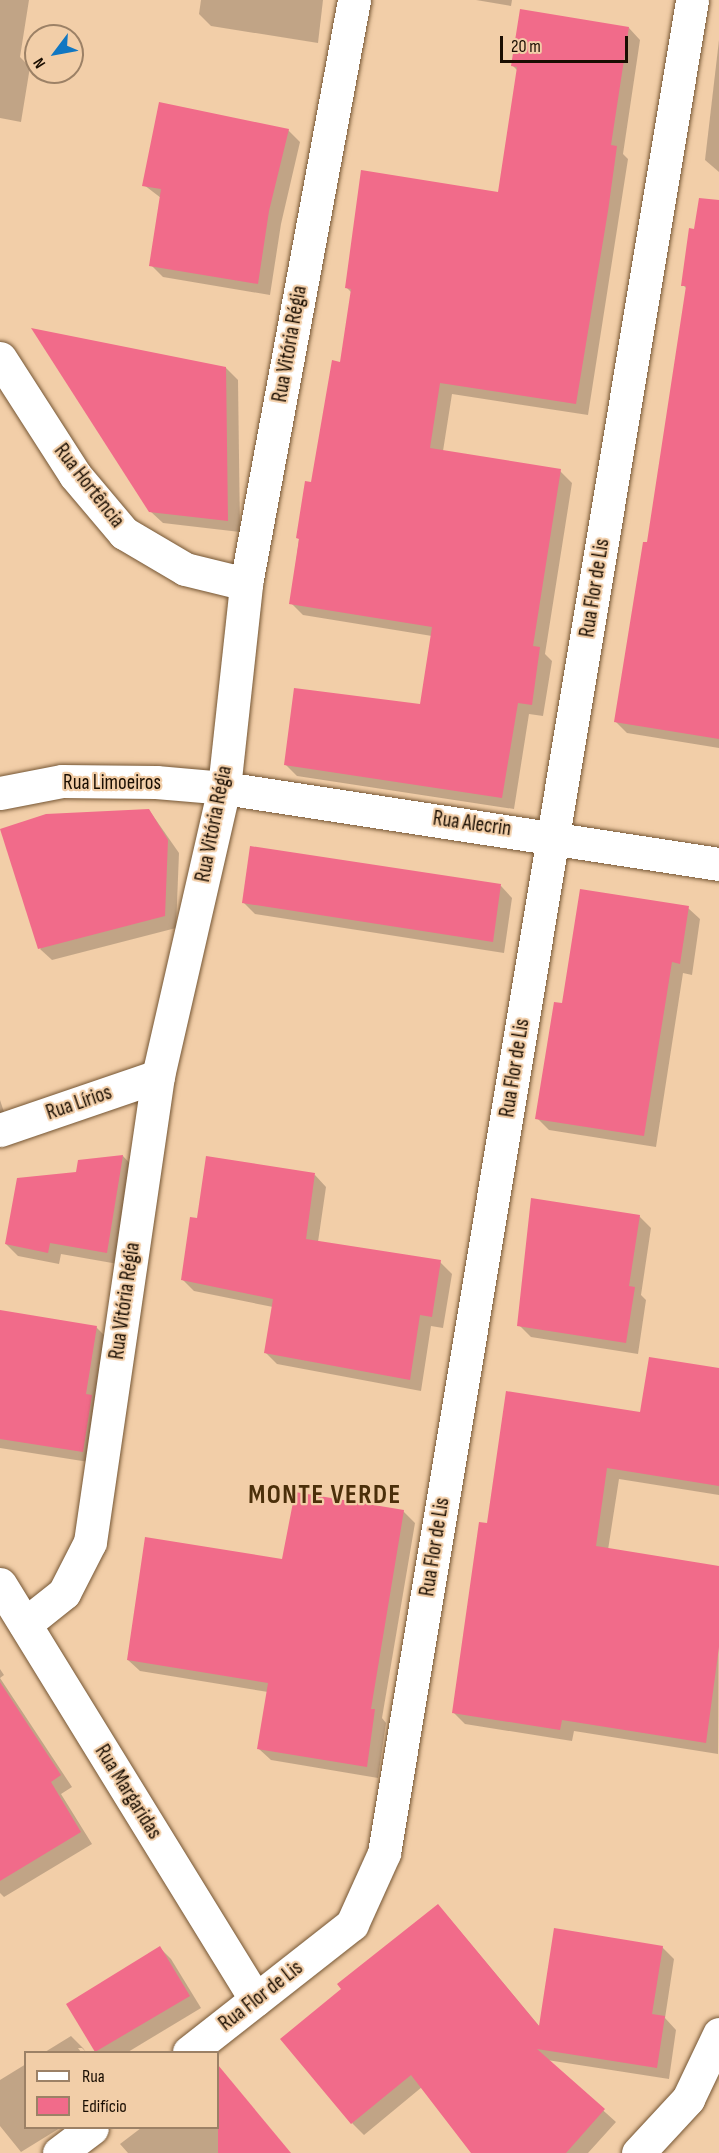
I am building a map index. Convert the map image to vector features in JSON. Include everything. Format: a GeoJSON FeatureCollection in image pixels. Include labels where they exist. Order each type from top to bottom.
{"type":"FeatureCollection","features":[{"type":"Feature","properties":{"kind":"street","name":"Rua Vitória Régia"},"geometry":{"type":"LineString","coordinates":[[25,1624],[64,1593],[90,1542],[158,1076],[224,788],[246,584],[354,0]]}},
{"type":"Feature","properties":{"kind":"street","name":"Rua Flor de Lis"},"geometry":{"type":"LineString","coordinates":[[190,2051],[352,1924],[384,1853],[692,0]]}},
{"type":"Feature","properties":{"kind":"street","name":"Rua Hortência"},"geometry":{"type":"LineString","coordinates":[[0,358],[75,475],[124,533],[185,569],[246,584]]}},
{"type":"Feature","properties":{"kind":"street","name":"Rua Limoeiros"},"geometry":{"type":"LineString","coordinates":[[0,793],[62,781],[156,782],[224,788]]}},
{"type":"Feature","properties":{"kind":"street","name":"Rua Alecrin"},"geometry":{"type":"LineString","coordinates":[[224,788],[554,836],[719,864]]}},
{"type":"Feature","properties":{"kind":"street","name":"Rua Lírios"},"geometry":{"type":"LineString","coordinates":[[0,1130],[158,1076]]}},
{"type":"Feature","properties":{"kind":"street","name":"Rua Margaridas"},"geometry":{"type":"LineString","coordinates":[[0,1584],[256,2000]]}},
{"type":"Feature","properties":{"kind":"street"},"geometry":{"type":"LineString","coordinates":[[638,2153],[688,2100],[719,2034]]}},
{"type":"Feature","properties":{"kind":"street"},"geometry":{"type":"LineString","coordinates":[[59,2153],[89,2129]]}},
{"type":"Feature","properties":{"kind":"building"},"geometry":{"type":"Polygon","coordinates":[[[520,9],[629,27],[611,145],[617,146],[608,211],[576,404],[440,383],[430,448],[561,469],[533,646],[540,647],[532,705],[518,703],[502,798],[284,765],[294,688],[420,704],[432,627],[289,604],[299,539],[296,538],[305,481],[311,482],[332,360],[340,362],[351,289],[345,288],[361,170],[498,192],[517,67],[511,66],[520,9]]]}},
{"type":"Feature","properties":{"kind":"building"},"geometry":{"type":"Polygon","coordinates":[[[159,102],[289,129],[269,211],[258,284],[149,266],[161,189],[142,186],[159,102]]]}},
{"type":"Feature","properties":{"kind":"building"},"geometry":{"type":"Polygon","coordinates":[[[699,198],[719,200],[719,739],[614,722],[643,542],[647,542],[686,286],[681,286],[689,228],[694,229],[699,198]]]}},
{"type":"Feature","properties":{"kind":"building"},"geometry":{"type":"Polygon","coordinates":[[[31,328],[226,367],[228,521],[149,512],[31,328]]]}},
{"type":"Feature","properties":{"kind":"building"},"geometry":{"type":"Polygon","coordinates":[[[149,809],[168,840],[165,916],[38,949],[0,829],[46,814],[149,809]]]}},
{"type":"Feature","properties":{"kind":"building"},"geometry":{"type":"Polygon","coordinates":[[[250,846],[501,884],[493,942],[242,903],[250,846]]]}},
{"type":"Feature","properties":{"kind":"building"},"geometry":{"type":"Polygon","coordinates":[[[580,889],[689,906],[680,964],[672,962],[644,1136],[535,1119],[554,1002],[562,1003],[580,889]]]}},
{"type":"Feature","properties":{"kind":"building"},"geometry":{"type":"Polygon","coordinates":[[[123,1155],[107,1253],[50,1243],[48,1253],[5,1244],[17,1178],[76,1172],[78,1160],[123,1155]]]}},
{"type":"Feature","properties":{"kind":"building"},"geometry":{"type":"Polygon","coordinates":[[[206,1156],[315,1173],[306,1239],[441,1260],[432,1317],[420,1315],[410,1380],[264,1353],[273,1299],[181,1280],[190,1217],[197,1218],[206,1156]]]}},
{"type":"Feature","properties":{"kind":"building"},"geometry":{"type":"Polygon","coordinates":[[[531,1198],[640,1215],[629,1286],[635,1287],[626,1343],[517,1326],[531,1198]]]}},
{"type":"Feature","properties":{"kind":"building"},"geometry":{"type":"Polygon","coordinates":[[[0,1310],[97,1326],[86,1394],[92,1395],[83,1452],[0,1439],[0,1310]]]}},
{"type":"Feature","properties":{"kind":"building"},"geometry":{"type":"Polygon","coordinates":[[[649,1357],[719,1368],[719,1486],[607,1468],[596,1546],[719,1566],[719,1647],[706,1743],[562,1720],[560,1730],[452,1713],[479,1522],[487,1523],[506,1391],[640,1412],[649,1357]]]}},
{"type":"Feature","properties":{"kind":"building"},"geometry":{"type":"Polygon","coordinates":[[[295,1492],[404,1510],[371,1709],[375,1709],[367,1767],[257,1749],[268,1683],[127,1660],[145,1537],[282,1559],[295,1492]]]}},
{"type":"Feature","properties":{"kind":"building"},"geometry":{"type":"Polygon","coordinates":[[[0,1682],[61,1775],[51,1782],[81,1832],[0,1881],[0,1682]]]}},
{"type":"Feature","properties":{"kind":"building"},"geometry":{"type":"Polygon","coordinates":[[[438,1904],[539,2026],[554,1928],[663,1946],[652,2014],[665,2016],[657,2068],[537,2049],[605,2109],[566,2153],[471,2153],[411,2075],[351,2124],[280,2039],[341,1989],[337,1984],[438,1904]]]}},
{"type":"Feature","properties":{"kind":"building"},"geometry":{"type":"Polygon","coordinates":[[[160,1946],[190,1996],[97,2051],[94,2051],[66,2004],[160,1946]]]}},
{"type":"Feature","properties":{"kind":"building"},"geometry":{"type":"Polygon","coordinates":[[[219,2066],[291,2153],[218,2153],[219,2129],[219,2066]]]}},
{"type":"Feature","properties":{"kind":"district","name":"MONTE VERDE"},"geometry":{"type":"Point","coordinates":[325,1496]}}]}
